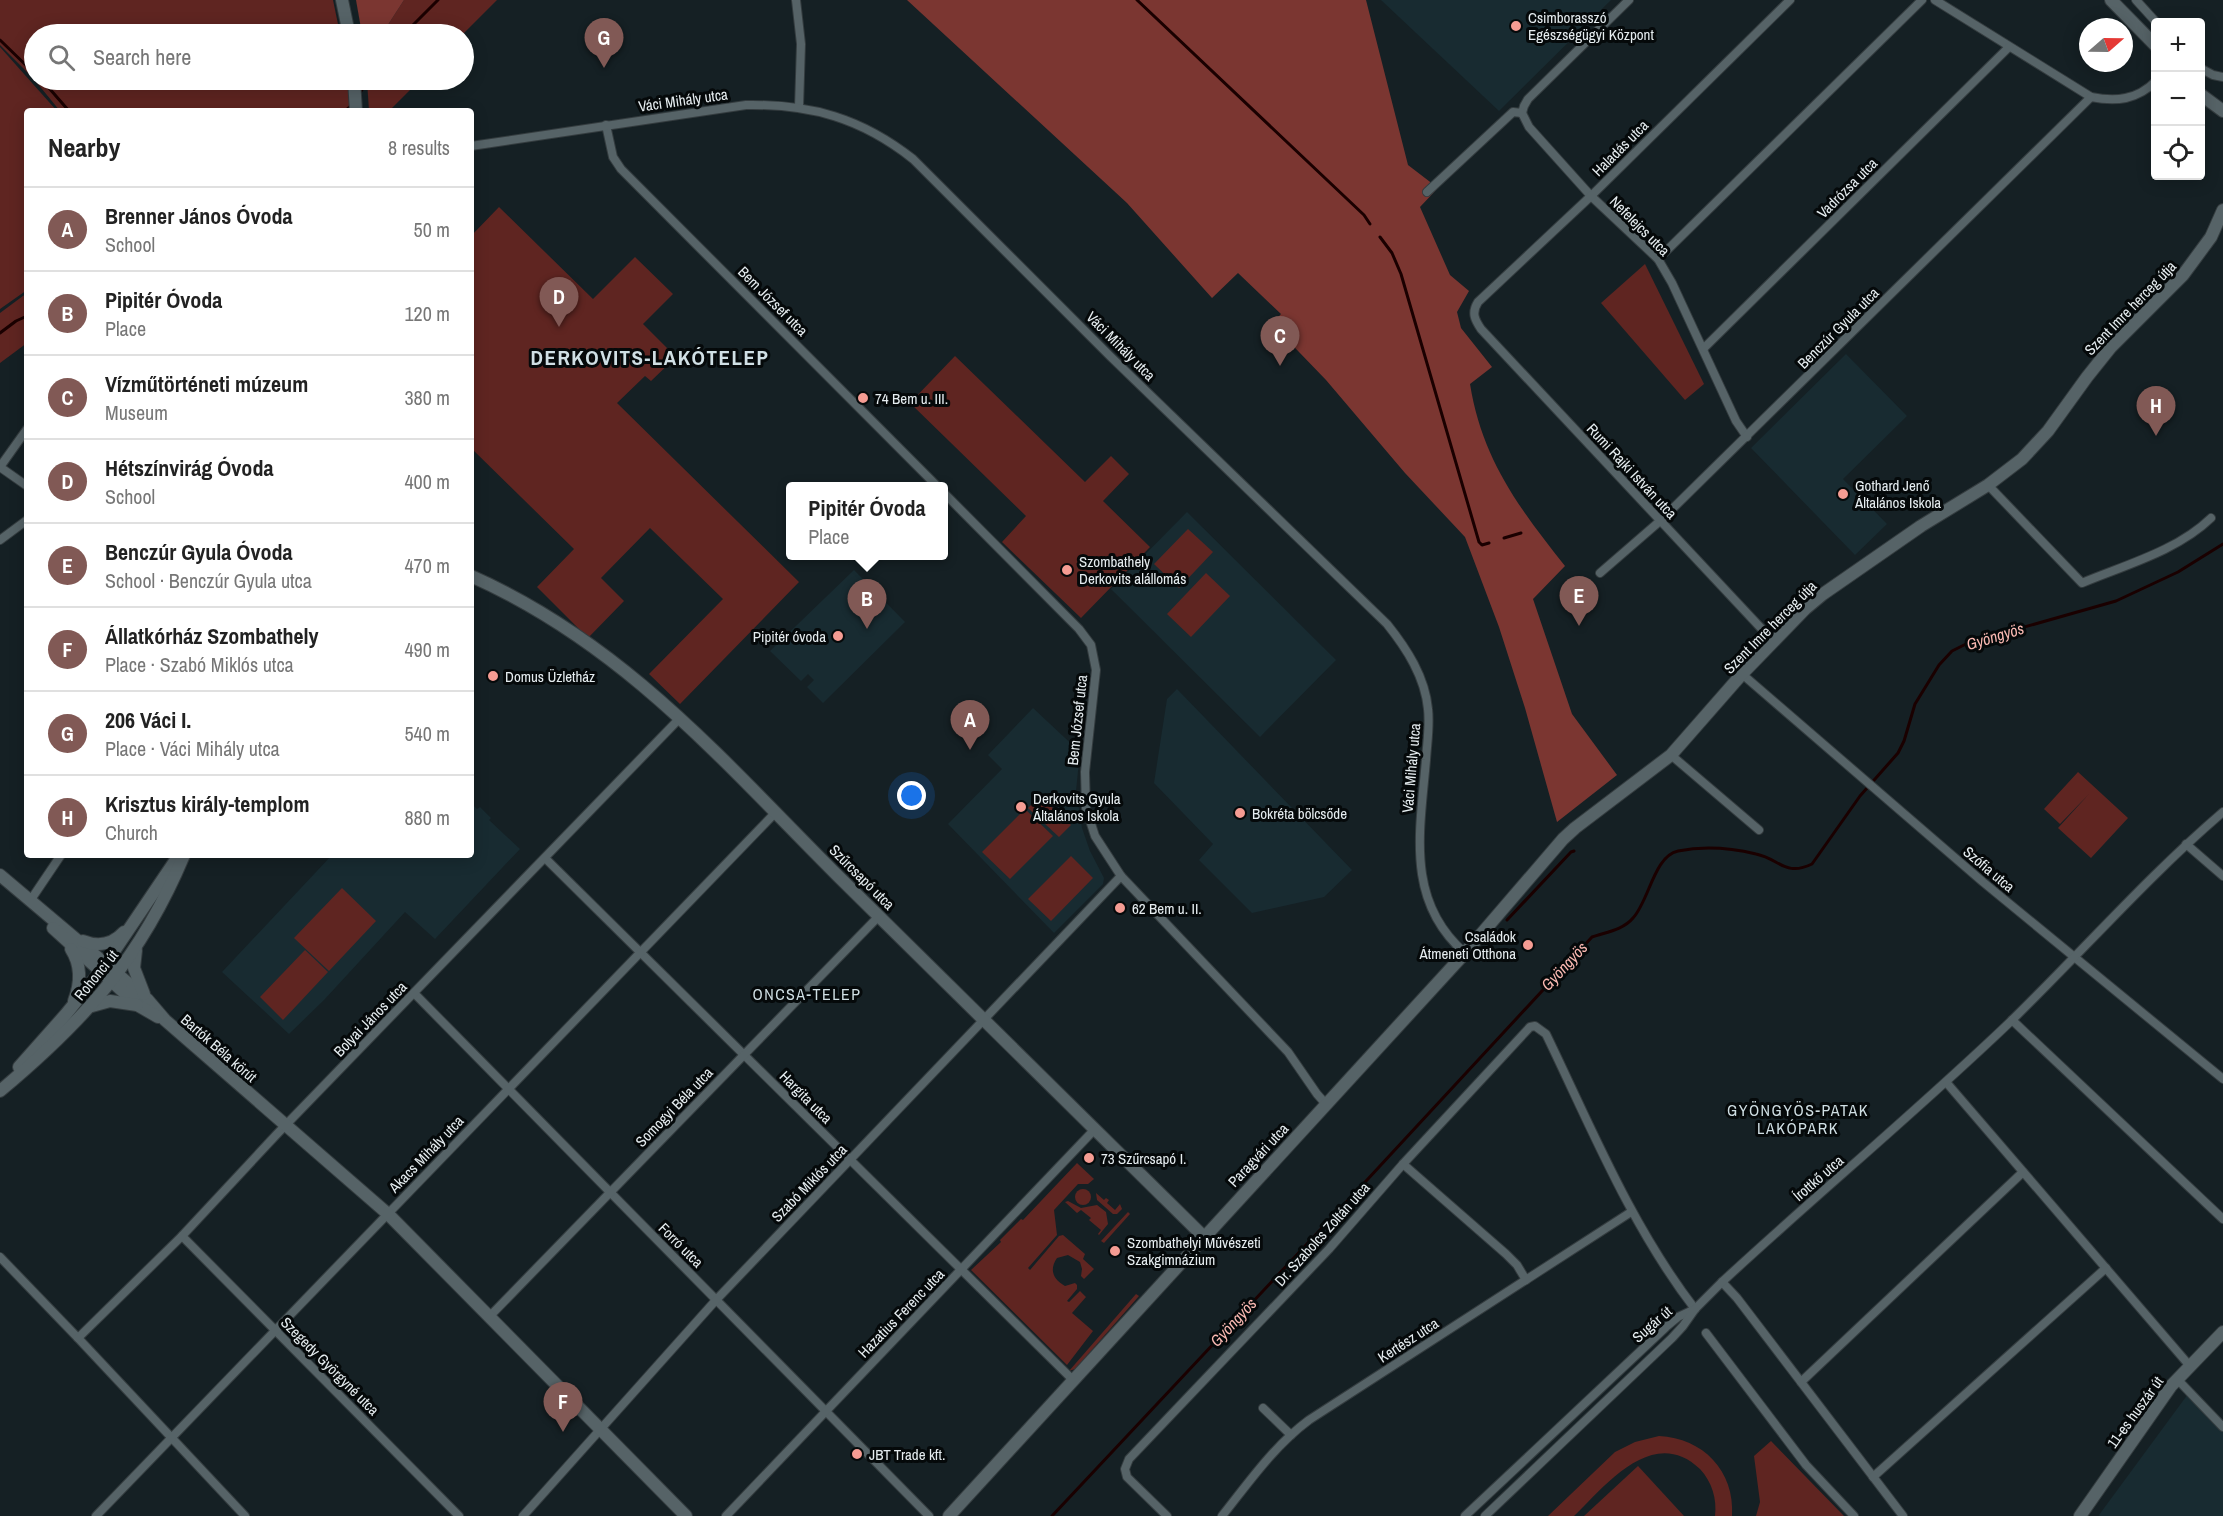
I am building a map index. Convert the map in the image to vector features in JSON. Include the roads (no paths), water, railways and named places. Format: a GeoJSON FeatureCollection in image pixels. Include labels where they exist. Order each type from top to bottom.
{"type":"FeatureCollection","features":[{"type":"Feature","properties":{"kind":"street"},"geometry":{"type":"LineString","coordinates":[[342,0],[347,24]]}},
{"type":"Feature","properties":{"kind":"street"},"geometry":{"type":"LineString","coordinates":[[796,0],[801,44],[799,107]]}},
{"type":"Feature","properties":{"kind":"street"},"geometry":{"type":"LineString","coordinates":[[1427,192],[1512,112],[1522,113],[1528,99],[1629,0]]}},
{"type":"Feature","properties":{"kind":"street","name":"Haladás utca"},"geometry":{"type":"LineString","coordinates":[[1474,316],[1474,309],[1478,303],[1591,196],[1790,0]]}},
{"type":"Feature","properties":{"kind":"street"},"geometry":{"type":"LineString","coordinates":[[1658,259],[1922,0]]}},
{"type":"Feature","properties":{"kind":"street"},"geometry":{"type":"LineString","coordinates":[[1935,0],[2091,97],[2109,100],[2124,99],[2136,96],[2151,85]]}},
{"type":"Feature","properties":{"kind":"street"},"geometry":{"type":"LineString","coordinates":[[2111,0],[2151,41]]}},
{"type":"Feature","properties":{"kind":"street"},"geometry":{"type":"LineString","coordinates":[[2121,0],[2151,35]]}},
{"type":"Feature","properties":{"kind":"street"},"geometry":{"type":"LineString","coordinates":[[2136,0],[2152,18]]}},
{"type":"Feature","properties":{"kind":"street","name":"Vadrózsa utca"},"geometry":{"type":"LineString","coordinates":[[1704,348],[2009,47]]}},
{"type":"Feature","properties":{"kind":"street"},"geometry":{"type":"LineString","coordinates":[[2205,71],[2223,77]]}},
{"type":"Feature","properties":{"kind":"street"},"geometry":{"type":"LineString","coordinates":[[355,90],[356,108]]}},
{"type":"Feature","properties":{"kind":"street"},"geometry":{"type":"LineString","coordinates":[[2205,95],[2223,104]]}},
{"type":"Feature","properties":{"kind":"street","name":"Benczúr Gyula utca"},"geometry":{"type":"LineString","coordinates":[[1600,573],[1660,521],[1747,437],[2091,97]]}},
{"type":"Feature","properties":{"kind":"street"},"geometry":{"type":"LineString","coordinates":[[2205,97],[2223,111]]}},
{"type":"Feature","properties":{"kind":"street","name":"Váci Mihály utca"},"geometry":{"type":"LineString","coordinates":[[474,146],[746,105],[776,104],[833,115],[875,132],[920,165],[1111,357],[1387,624],[1397,637],[1416,667],[1428,710],[1420,826],[1420,868],[1424,888],[1439,924],[1450,940],[1465,953]]}},
{"type":"Feature","properties":{"kind":"street","name":"Nefelejcs utca"},"geometry":{"type":"LineString","coordinates":[[1522,113],[1529,127],[1591,196],[1658,259],[1704,348],[1736,421],[1747,437]]}},
{"type":"Feature","properties":{"kind":"street","name":"Bem József utca"},"geometry":{"type":"LineString","coordinates":[[606,126],[613,157],[621,169],[933,482]]}},
{"type":"Feature","properties":{"kind":"street","name":"Szent Imre herceg útja"},"geometry":{"type":"LineString","coordinates":[[1590,816],[1671,755],[1742,674],[1805,609],[1823,594],[1921,526],[1988,485],[2022,459],[2036,445],[2104,355],[2184,275],[2211,237],[2223,210]]}},
{"type":"Feature","properties":{"kind":"street","name":"Rumi Rajki István utca"},"geometry":{"type":"LineString","coordinates":[[1474,316],[1481,329],[1774,642]]}},
{"type":"Feature","properties":{"kind":"street"},"geometry":{"type":"LineString","coordinates":[[24,433],[0,467],[24,484]]}},
{"type":"Feature","properties":{"kind":"street"},"geometry":{"type":"LineString","coordinates":[[1988,485],[2082,583],[2147,556],[2196,532],[2211,518]]}},
{"type":"Feature","properties":{"kind":"street","name":"Bem József utca"},"geometry":{"type":"LineString","coordinates":[[948,497],[1079,629],[1091,645],[1096,670],[1084,772],[1086,808],[1095,836],[1121,876],[1288,1052],[1317,1094],[1326,1103]]}},
{"type":"Feature","properties":{"kind":"street"},"geometry":{"type":"LineString","coordinates":[[0,540],[24,522]]}},
{"type":"Feature","properties":{"kind":"street","name":"Szűrcsapó utca"},"geometry":{"type":"LineString","coordinates":[[474,577],[522,601],[563,625],[628,672],[680,718],[1203,1236]]}},
{"type":"Feature","properties":{"kind":"street","name":"Szófia utca"},"geometry":{"type":"LineString","coordinates":[[1742,674],[2073,957],[2223,1079]]}},
{"type":"Feature","properties":{"kind":"street","name":"Bolyai János utca"},"geometry":{"type":"LineString","coordinates":[[78,1338],[182,1236],[680,718]]}},
{"type":"Feature","properties":{"kind":"street"},"geometry":{"type":"LineString","coordinates":[[1671,755],[1759,830]]}},
{"type":"Feature","properties":{"kind":"street","name":"Akacs Mihály utca"},"geometry":{"type":"LineString","coordinates":[[96,1516],[776,812]]}},
{"type":"Feature","properties":{"kind":"street","name":"Írottkő utca"},"geometry":{"type":"LineString","coordinates":[[1695,1309],[1722,1282],[1947,1082],[2012,1020],[2186,844],[2223,812]]}},
{"type":"Feature","properties":{"kind":"street","name":"Paragvári utca"},"geometry":{"type":"LineString","coordinates":[[949,1516],[1203,1236],[1465,953],[1563,838],[1590,816]]}},
{"type":"Feature","properties":{"kind":"street"},"geometry":{"type":"LineString","coordinates":[[2186,844],[2223,876]]}},
{"type":"Feature","properties":{"kind":"street"},"geometry":{"type":"LineString","coordinates":[[30,901],[60,858]]}},
{"type":"Feature","properties":{"kind":"street","name":"Rohonci út"},"geometry":{"type":"LineString","coordinates":[[0,1090],[103,968],[177,858]]}},
{"type":"Feature","properties":{"kind":"street","name":"Rohonci út"},"geometry":{"type":"LineString","coordinates":[[0,1090],[38,1059],[91,1006],[115,978],[137,946],[182,858]]}},
{"type":"Feature","properties":{"kind":"street","name":"Hargita utca"},"geometry":{"type":"LineString","coordinates":[[545,858],[1072,1380]]}},
{"type":"Feature","properties":{"kind":"street","name":"Bartók Béla körút"},"geometry":{"type":"LineString","coordinates":[[0,875],[103,968],[388,1214],[686,1516]]}},
{"type":"Feature","properties":{"kind":"street","name":"Szabó Miklós utca"},"geometry":{"type":"LineString","coordinates":[[523,1516],[716,1300],[1121,876]]}},
{"type":"Feature","properties":{"kind":"street"},"geometry":{"type":"LineString","coordinates":[[66,1014],[77,993],[79,976],[77,958],[71,940],[97,945],[114,940],[153,893]]}},
{"type":"Feature","properties":{"kind":"street","name":"Somogyi Béla utca"},"geometry":{"type":"LineString","coordinates":[[489,1317],[879,916]]}},
{"type":"Feature","properties":{"kind":"street"},"geometry":{"type":"LineString","coordinates":[[91,1006],[110,1001],[142,1002],[134,968],[137,946]]}},
{"type":"Feature","properties":{"kind":"street","name":"Forró utca"},"geometry":{"type":"LineString","coordinates":[[414,993],[929,1516]]}},
{"type":"Feature","properties":{"kind":"street"},"geometry":{"type":"LineString","coordinates":[[2012,1020],[2223,1219]]}},
{"type":"Feature","properties":{"kind":"street","name":"Dr. Szabolcs Zoltán utca"},"geometry":{"type":"LineString","coordinates":[[1167,1516],[1127,1477],[1125,1469],[1129,1459],[1329,1249],[1403,1164],[1525,1031],[1535,1026],[1546,1034],[1631,1212]]}},
{"type":"Feature","properties":{"kind":"street"},"geometry":{"type":"LineString","coordinates":[[1947,1082],[2189,1365]]}},
{"type":"Feature","properties":{"kind":"street","name":"Hazatius Ferenc utca"},"geometry":{"type":"LineString","coordinates":[[726,1516],[1095,1129]]}},
{"type":"Feature","properties":{"kind":"street"},"geometry":{"type":"LineString","coordinates":[[1403,1164],[1506,1254],[1517,1265],[1526,1280]]}},
{"type":"Feature","properties":{"kind":"street"},"geometry":{"type":"LineString","coordinates":[[1801,1382],[2023,1172]]}},
{"type":"Feature","properties":{"kind":"street"},"geometry":{"type":"LineString","coordinates":[[1631,1212],[1695,1309]]}},
{"type":"Feature","properties":{"kind":"street","name":"Kertész utca"},"geometry":{"type":"LineString","coordinates":[[1222,1516],[1270,1455],[1309,1420],[1631,1212]]}},
{"type":"Feature","properties":{"kind":"street","name":"Szegedy Györgyné utca"},"geometry":{"type":"LineString","coordinates":[[182,1236],[459,1516]]}},
{"type":"Feature","properties":{"kind":"street"},"geometry":{"type":"LineString","coordinates":[[0,1257],[245,1516]]}},
{"type":"Feature","properties":{"kind":"street"},"geometry":{"type":"LineString","coordinates":[[1873,1477],[2106,1268]]}},
{"type":"Feature","properties":{"kind":"street"},"geometry":{"type":"LineString","coordinates":[[1722,1282],[1903,1516]]}},
{"type":"Feature","properties":{"kind":"street","name":"Sugár út"},"geometry":{"type":"LineString","coordinates":[[1465,1516],[1678,1317],[1695,1309]]}},
{"type":"Feature","properties":{"kind":"street","name":"Sugár út"},"geometry":{"type":"LineString","coordinates":[[1485,1516],[1672,1338],[1695,1309]]}},
{"type":"Feature","properties":{"kind":"street","name":"11-es huszár út"},"geometry":{"type":"LineString","coordinates":[[2080,1516],[2177,1379],[2223,1332]]}},
{"type":"Feature","properties":{"kind":"street"},"geometry":{"type":"LineString","coordinates":[[1706,1333],[1806,1465],[1854,1516]]}},
{"type":"Feature","properties":{"kind":"street"},"geometry":{"type":"LineString","coordinates":[[2177,1379],[2223,1427]]}},
{"type":"Feature","properties":{"kind":"street"},"geometry":{"type":"LineString","coordinates":[[1263,1408],[1291,1434]]}},
{"type":"Feature","properties":{"kind":"waterway"},"geometry":{"type":"LineString","coordinates":[[414,24],[438,0]]}},
{"type":"Feature","properties":{"kind":"waterway"},"geometry":{"type":"LineString","coordinates":[[1137,0],[1364,215],[1370,224]]}},
{"type":"Feature","properties":{"kind":"waterway"},"geometry":{"type":"LineString","coordinates":[[0,40],[24,63]]}},
{"type":"Feature","properties":{"kind":"waterway"},"geometry":{"type":"LineString","coordinates":[[51,90],[66,108]]}},
{"type":"Feature","properties":{"kind":"waterway"},"geometry":{"type":"LineString","coordinates":[[358,95],[362,90]]}},
{"type":"Feature","properties":{"kind":"waterway"},"geometry":{"type":"LineString","coordinates":[[1380,237],[1392,253],[1401,274],[1479,542],[1482,545],[1489,543]]}},
{"type":"Feature","properties":{"kind":"waterway"},"geometry":{"type":"LineString","coordinates":[[0,333],[24,317]]}},
{"type":"Feature","properties":{"kind":"waterway"},"geometry":{"type":"LineString","coordinates":[[1504,538],[1521,533]]}},
{"type":"Feature","properties":{"kind":"waterway","name":"Gyöngyös"},"geometry":{"type":"LineString","coordinates":[[1052,1516],[1592,937],[1619,928],[1633,918],[1657,870],[1670,855],[1688,849],[1717,848],[1764,856],[1789,868],[1803,868],[1812,864],[1860,796],[1898,753],[1915,704],[1939,665],[1952,651],[1968,643],[2116,601],[2178,572],[2223,544]]}},
{"type":"Feature","properties":{"kind":"waterway"},"geometry":{"type":"LineString","coordinates":[[1507,920],[1574,851]]}},
{"type":"Feature","properties":{"kind":"place","name":"Csimborasszó Egészségügyi Központ"},"geometry":{"type":"Point","coordinates":[1516,26]}},
{"type":"Feature","properties":{"kind":"place","name":"206 Váci I."},"geometry":{"type":"Point","coordinates":[604,68]}},
{"type":"Feature","properties":{"kind":"place","name":"Hétszínvirág Óvoda"},"geometry":{"type":"Point","coordinates":[559,327]}},
{"type":"Feature","properties":{"kind":"place","name":"Vízműtörténeti múzeum"},"geometry":{"type":"Point","coordinates":[1280,366]}},
{"type":"Feature","properties":{"kind":"place","name":"74 Bem u. III."},"geometry":{"type":"Point","coordinates":[863,398]}},
{"type":"Feature","properties":{"kind":"place","name":"Krisztus király-templom"},"geometry":{"type":"Point","coordinates":[2156,436]}},
{"type":"Feature","properties":{"kind":"place","name":"Gothard Jenő Általános Iskola"},"geometry":{"type":"Point","coordinates":[1843,494]}},
{"type":"Feature","properties":{"kind":"place","name":"Szombathely Derkovits alállomás"},"geometry":{"type":"Point","coordinates":[1067,570]}},
{"type":"Feature","properties":{"kind":"place","name":"Benczúr Gyula Óvoda"},"geometry":{"type":"Point","coordinates":[1579,626]}},
{"type":"Feature","properties":{"kind":"place","name":"Pipitér Óvoda"},"geometry":{"type":"Point","coordinates":[867,629]}},
{"type":"Feature","properties":{"kind":"place","name":"Pipitér óvoda"},"geometry":{"type":"Point","coordinates":[838,636]}},
{"type":"Feature","properties":{"kind":"place","name":"Domus Üzletház"},"geometry":{"type":"Point","coordinates":[493,676]}},
{"type":"Feature","properties":{"kind":"place","name":"Brenner János Óvoda"},"geometry":{"type":"Point","coordinates":[970,750]}},
{"type":"Feature","properties":{"kind":"place","name":"Derkovits Gyula Általános Iskola"},"geometry":{"type":"Point","coordinates":[1021,807]}},
{"type":"Feature","properties":{"kind":"place","name":"Bokréta bölcsőde"},"geometry":{"type":"Point","coordinates":[1240,813]}},
{"type":"Feature","properties":{"kind":"place","name":"62 Bem u. II."},"geometry":{"type":"Point","coordinates":[1120,908]}},
{"type":"Feature","properties":{"kind":"place","name":"Családok Átmeneti Otthona"},"geometry":{"type":"Point","coordinates":[1528,945]}},
{"type":"Feature","properties":{"kind":"place","name":"73 Szűrcsapó I."},"geometry":{"type":"Point","coordinates":[1089,1158]}},
{"type":"Feature","properties":{"kind":"place","name":"Szombathelyi Művészeti Szakgimnázium"},"geometry":{"type":"Point","coordinates":[1115,1251]}},
{"type":"Feature","properties":{"kind":"place","name":"Állatkórház Szombathely"},"geometry":{"type":"Point","coordinates":[563,1432]}},
{"type":"Feature","properties":{"kind":"place","name":"JBT Trade kft."},"geometry":{"type":"Point","coordinates":[857,1454]}},
{"type":"Feature","properties":{"kind":"district","name":"DERKOVITS-LAKÓTELEP"},"geometry":{"type":"Point","coordinates":[650,357]}},
{"type":"Feature","properties":{"kind":"district","name":"ONCSA-TELEP"},"geometry":{"type":"Point","coordinates":[807,994]}},
{"type":"Feature","properties":{"kind":"district","name":"GYÖNGYÖS-PATAK LAKÓPARK"},"geometry":{"type":"Point","coordinates":[1798,1119]}}]}
